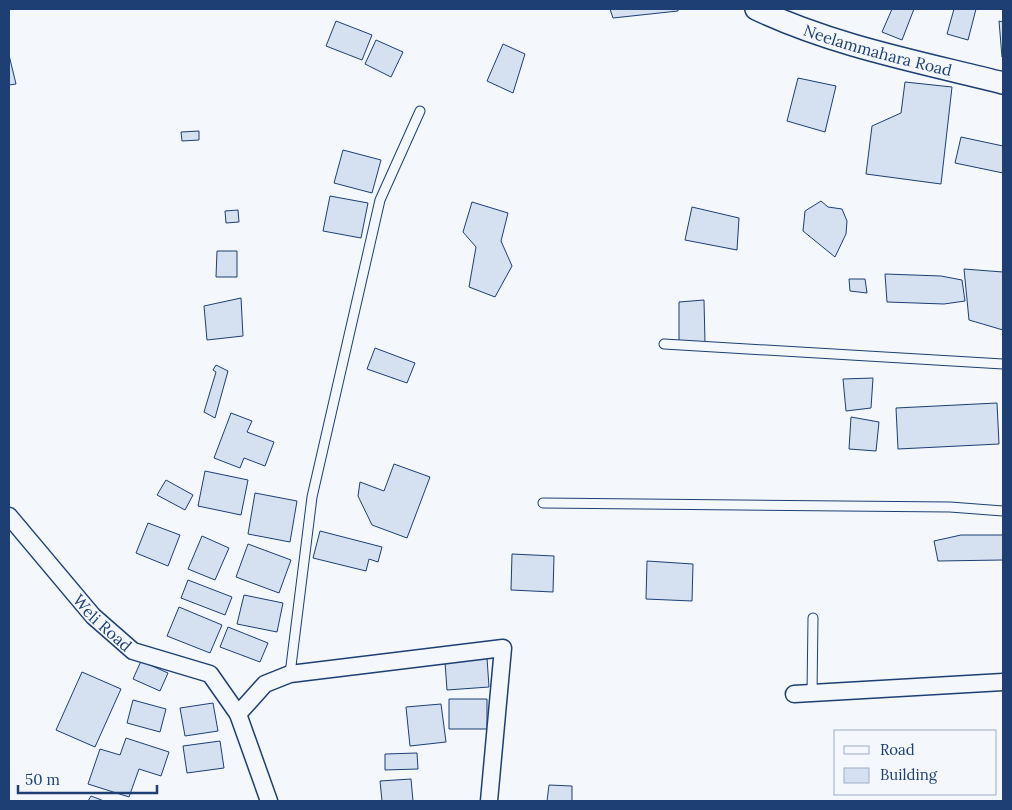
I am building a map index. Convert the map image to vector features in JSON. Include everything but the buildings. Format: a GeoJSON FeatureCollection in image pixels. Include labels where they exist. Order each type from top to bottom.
{"type":"FeatureCollection","features":[{"type":"Feature","properties":{"kind":"street","name":"Neelammahara Road"},"geometry":{"type":"LineString","coordinates":[[756,9],[783,15],[852,46],[1003,83]]}},
{"type":"Feature","properties":{"kind":"street","name":"Weli Road"},"geometry":{"type":"LineString","coordinates":[[9,516],[93,616],[133,651],[210,674],[238,714],[269,801]]}},
{"type":"Feature","properties":{"kind":"street"},"geometry":{"type":"LineString","coordinates":[[238,714],[265,684],[290,674],[503,648],[489,801]]}},
{"type":"Feature","properties":{"kind":"street"},"geometry":{"type":"LineString","coordinates":[[794,694],[1003,682]]}},
{"type":"Feature","properties":{"kind":"lane"},"geometry":{"type":"LineString","coordinates":[[290,674],[312,497],[380,200],[420,111]]}},
{"type":"Feature","properties":{"kind":"lane"},"geometry":{"type":"LineString","coordinates":[[664,344],[1003,364]]}},
{"type":"Feature","properties":{"kind":"lane"},"geometry":{"type":"LineString","coordinates":[[543,503],[950,507],[1003,511]]}},
{"type":"Feature","properties":{"kind":"lane"},"geometry":{"type":"LineString","coordinates":[[812,693],[813,618]]}}]}
